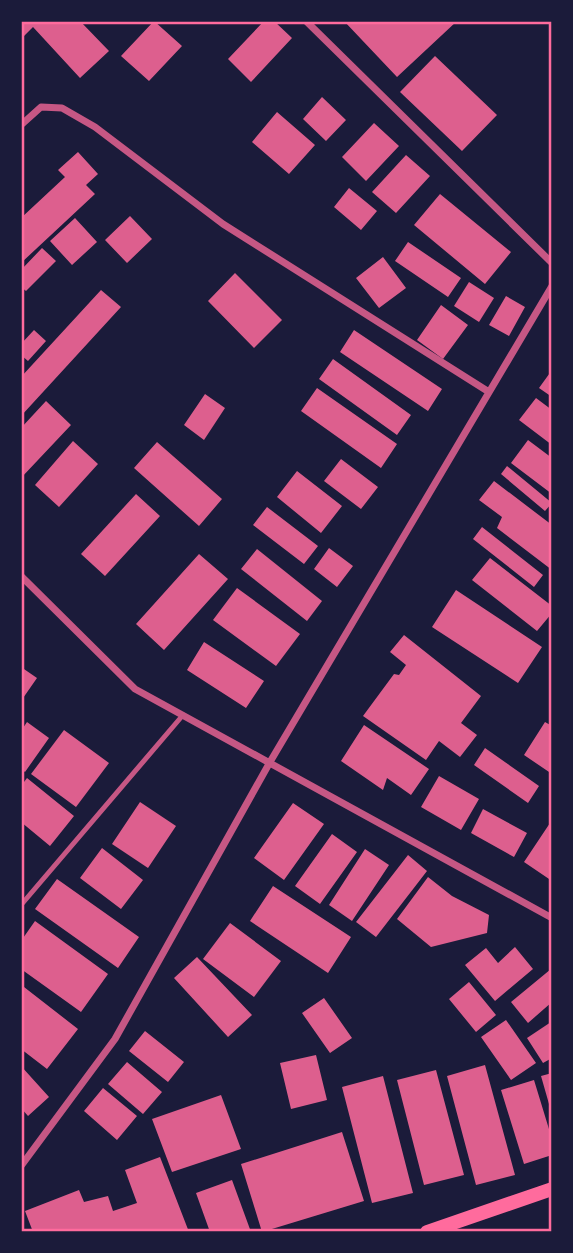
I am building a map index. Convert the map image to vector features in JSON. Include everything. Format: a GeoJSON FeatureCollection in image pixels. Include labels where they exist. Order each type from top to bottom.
{"type":"FeatureCollection","features":[{"type":"Feature","properties":{"kind":"main road"},"geometry":{"type":"LineString","coordinates":[[427,1232],[445,1229],[552,1189]]}},
{"type":"Feature","properties":{"kind":"street"},"geometry":{"type":"LineString","coordinates":[[306,21],[552,263]]}},
{"type":"Feature","properties":{"kind":"street"},"geometry":{"type":"LineString","coordinates":[[21,125],[41,107],[62,108],[95,127],[223,224],[489,391]]}},
{"type":"Feature","properties":{"kind":"street"},"geometry":{"type":"LineString","coordinates":[[21,1166],[115,1039],[270,762],[552,286]]}},
{"type":"Feature","properties":{"kind":"street"},"geometry":{"type":"LineString","coordinates":[[21,576],[135,689],[552,918]]}},
{"type":"Feature","properties":{"kind":"lane"},"geometry":{"type":"LineString","coordinates":[[21,905],[183,715]]}},
{"type":"Feature","properties":{"kind":"building"},"geometry":{"type":"Polygon","coordinates":[[[21,21],[80,21],[109,51],[80,78],[33,27],[21,39],[21,21]]]}},
{"type":"Feature","properties":{"kind":"building"},"geometry":{"type":"Polygon","coordinates":[[[154,21],[182,46],[149,81],[121,56],[154,21]]]}},
{"type":"Feature","properties":{"kind":"building"},"geometry":{"type":"Polygon","coordinates":[[[264,21],[274,21],[292,38],[251,82],[228,59],[264,21]]]}},
{"type":"Feature","properties":{"kind":"building"},"geometry":{"type":"Polygon","coordinates":[[[344,21],[457,21],[397,77],[344,21]]]}},
{"type":"Feature","properties":{"kind":"building"},"geometry":{"type":"Polygon","coordinates":[[[435,56],[497,115],[462,151],[400,92],[435,56]]]}},
{"type":"Feature","properties":{"kind":"building"},"geometry":{"type":"Polygon","coordinates":[[[322,97],[346,120],[326,141],[303,119],[322,97]]]}},
{"type":"Feature","properties":{"kind":"building"},"geometry":{"type":"Polygon","coordinates":[[[277,112],[315,145],[289,174],[252,142],[277,112]]]}},
{"type":"Feature","properties":{"kind":"building"},"geometry":{"type":"Polygon","coordinates":[[[374,123],[399,146],[366,181],[342,157],[374,123]]]}},
{"type":"Feature","properties":{"kind":"building"},"geometry":{"type":"Polygon","coordinates":[[[78,152],[98,174],[86,185],[95,194],[21,263],[21,218],[65,177],[58,170],[78,152]]]}},
{"type":"Feature","properties":{"kind":"building"},"geometry":{"type":"Polygon","coordinates":[[[406,155],[430,176],[396,213],[372,192],[406,155]]]}},
{"type":"Feature","properties":{"kind":"building"},"geometry":{"type":"Polygon","coordinates":[[[349,188],[377,211],[361,230],[334,207],[349,188]]]}},
{"type":"Feature","properties":{"kind":"building"},"geometry":{"type":"Polygon","coordinates":[[[440,194],[511,252],[485,284],[414,225],[440,194]]]}},
{"type":"Feature","properties":{"kind":"building"},"geometry":{"type":"Polygon","coordinates":[[[130,216],[152,239],[127,263],[105,240],[130,216]]]}},
{"type":"Feature","properties":{"kind":"building"},"geometry":{"type":"Polygon","coordinates":[[[75,218],[97,242],[72,265],[50,241],[75,218]]]}},
{"type":"Feature","properties":{"kind":"building"},"geometry":{"type":"Polygon","coordinates":[[[408,242],[461,278],[448,297],[395,261],[408,242]]]}},
{"type":"Feature","properties":{"kind":"building"},"geometry":{"type":"Polygon","coordinates":[[[42,248],[56,261],[26,291],[21,287],[21,270],[42,248]]]}},
{"type":"Feature","properties":{"kind":"building"},"geometry":{"type":"Polygon","coordinates":[[[383,257],[406,288],[379,308],[356,278],[383,257]]]}},
{"type":"Feature","properties":{"kind":"building"},"geometry":{"type":"Polygon","coordinates":[[[235,273],[282,320],[254,348],[208,301],[235,273]]]}},
{"type":"Feature","properties":{"kind":"building"},"geometry":{"type":"Polygon","coordinates":[[[469,282],[494,298],[479,322],[454,306],[469,282]]]}},
{"type":"Feature","properties":{"kind":"building"},"geometry":{"type":"Polygon","coordinates":[[[101,290],[121,307],[21,416],[21,377],[101,290]]]}},
{"type":"Feature","properties":{"kind":"building"},"geometry":{"type":"Polygon","coordinates":[[[506,296],[525,307],[509,336],[489,325],[506,296]]]}},
{"type":"Feature","properties":{"kind":"building"},"geometry":{"type":"Polygon","coordinates":[[[441,305],[468,325],[443,359],[417,340],[441,305]]]}},
{"type":"Feature","properties":{"kind":"building"},"geometry":{"type":"Polygon","coordinates":[[[34,330],[46,341],[28,361],[21,355],[21,344],[34,330]]]}},
{"type":"Feature","properties":{"kind":"building"},"geometry":{"type":"Polygon","coordinates":[[[354,330],[442,389],[428,411],[340,352],[354,330]]]}},
{"type":"Feature","properties":{"kind":"building"},"geometry":{"type":"Polygon","coordinates":[[[333,359],[411,415],[397,435],[319,379],[333,359]]]}},
{"type":"Feature","properties":{"kind":"building"},"geometry":{"type":"Polygon","coordinates":[[[552,370],[552,397],[539,388],[552,370]]]}},
{"type":"Feature","properties":{"kind":"building"},"geometry":{"type":"Polygon","coordinates":[[[317,388],[397,444],[381,468],[301,411],[317,388]]]}},
{"type":"Feature","properties":{"kind":"building"},"geometry":{"type":"Polygon","coordinates":[[[205,394],[225,408],[204,440],[184,425],[205,394]]]}},
{"type":"Feature","properties":{"kind":"building"},"geometry":{"type":"Polygon","coordinates":[[[536,398],[552,410],[552,445],[519,420],[536,398]]]}},
{"type":"Feature","properties":{"kind":"building"},"geometry":{"type":"Polygon","coordinates":[[[46,401],[71,425],[21,478],[21,428],[46,401]]]}},
{"type":"Feature","properties":{"kind":"building"},"geometry":{"type":"Polygon","coordinates":[[[528,440],[552,458],[552,494],[511,463],[528,440]]]}},
{"type":"Feature","properties":{"kind":"building"},"geometry":{"type":"Polygon","coordinates":[[[73,441],[98,464],[59,507],[35,485],[73,441]]]}},
{"type":"Feature","properties":{"kind":"building"},"geometry":{"type":"Polygon","coordinates":[[[157,442],[222,499],[199,526],[134,468],[157,442]]]}},
{"type":"Feature","properties":{"kind":"building"},"geometry":{"type":"Polygon","coordinates":[[[341,459],[378,487],[361,509],[324,481],[341,459]]]}},
{"type":"Feature","properties":{"kind":"building"},"geometry":{"type":"Polygon","coordinates":[[[507,466],[552,503],[545,511],[501,474],[507,466]]]}},
{"type":"Feature","properties":{"kind":"building"},"geometry":{"type":"Polygon","coordinates":[[[297,471],[342,506],[321,533],[277,497],[297,471]]]}},
{"type":"Feature","properties":{"kind":"building"},"geometry":{"type":"Polygon","coordinates":[[[494,481],[552,525],[552,570],[497,528],[502,517],[479,500],[494,481]]]}},
{"type":"Feature","properties":{"kind":"building"},"geometry":{"type":"Polygon","coordinates":[[[136,494],[160,516],[105,576],[81,554],[136,494]]]}},
{"type":"Feature","properties":{"kind":"building"},"geometry":{"type":"Polygon","coordinates":[[[267,507],[318,546],[304,564],[253,525],[267,507]]]}},
{"type":"Feature","properties":{"kind":"building"},"geometry":{"type":"Polygon","coordinates":[[[482,527],[543,575],[534,587],[473,539],[482,527]]]}},
{"type":"Feature","properties":{"kind":"building"},"geometry":{"type":"Polygon","coordinates":[[[329,548],[353,566],[337,587],[314,569],[329,548]]]}},
{"type":"Feature","properties":{"kind":"building"},"geometry":{"type":"Polygon","coordinates":[[[257,549],[322,601],[307,621],[241,569],[257,549]]]}},
{"type":"Feature","properties":{"kind":"building"},"geometry":{"type":"Polygon","coordinates":[[[199,554],[228,579],[164,650],[136,624],[199,554]]]}},
{"type":"Feature","properties":{"kind":"building"},"geometry":{"type":"Polygon","coordinates":[[[490,558],[552,606],[552,613],[537,631],[472,580],[490,558]]]}},
{"type":"Feature","properties":{"kind":"building"},"geometry":{"type":"Polygon","coordinates":[[[237,588],[300,634],[276,666],[213,620],[237,588]]]}},
{"type":"Feature","properties":{"kind":"building"},"geometry":{"type":"Polygon","coordinates":[[[456,590],[542,647],[518,683],[432,627],[456,590]]]}},
{"type":"Feature","properties":{"kind":"building"},"geometry":{"type":"Polygon","coordinates":[[[404,635],[481,696],[461,723],[477,735],[460,757],[439,741],[426,760],[363,716],[394,674],[399,675],[406,665],[390,652],[404,635]]]}},
{"type":"Feature","properties":{"kind":"building"},"geometry":{"type":"Polygon","coordinates":[[[204,642],[264,681],[246,708],[187,670],[204,642]]]}},
{"type":"Feature","properties":{"kind":"building"},"geometry":{"type":"Polygon","coordinates":[[[21,667],[37,678],[21,701],[21,667]]]}},
{"type":"Feature","properties":{"kind":"building"},"geometry":{"type":"Polygon","coordinates":[[[27,722],[49,738],[25,772],[21,769],[21,731],[27,722]]]}},
{"type":"Feature","properties":{"kind":"building"},"geometry":{"type":"Polygon","coordinates":[[[545,722],[552,726],[552,774],[524,755],[545,722]]]}},
{"type":"Feature","properties":{"kind":"building"},"geometry":{"type":"Polygon","coordinates":[[[364,725],[429,769],[411,795],[387,778],[383,790],[341,761],[364,725]]]}},
{"type":"Feature","properties":{"kind":"building"},"geometry":{"type":"Polygon","coordinates":[[[64,730],[109,763],[76,807],[31,774],[64,730]]]}},
{"type":"Feature","properties":{"kind":"building"},"geometry":{"type":"Polygon","coordinates":[[[485,748],[539,786],[528,803],[474,765],[485,748]]]}},
{"type":"Feature","properties":{"kind":"building"},"geometry":{"type":"Polygon","coordinates":[[[439,776],[479,799],[461,830],[421,807],[439,776]]]}},
{"type":"Feature","properties":{"kind":"building"},"geometry":{"type":"Polygon","coordinates":[[[27,778],[74,816],[50,846],[21,822],[21,786],[27,778]]]}},
{"type":"Feature","properties":{"kind":"building"},"geometry":{"type":"Polygon","coordinates":[[[140,802],[176,826],[148,868],[112,844],[140,802]]]}},
{"type":"Feature","properties":{"kind":"building"},"geometry":{"type":"Polygon","coordinates":[[[293,803],[324,824],[284,880],[254,858],[293,803]]]}},
{"type":"Feature","properties":{"kind":"building"},"geometry":{"type":"Polygon","coordinates":[[[483,809],[527,833],[514,857],[471,833],[483,809]]]}},
{"type":"Feature","properties":{"kind":"building"},"geometry":{"type":"Polygon","coordinates":[[[552,820],[552,881],[524,862],[552,820]]]}},
{"type":"Feature","properties":{"kind":"building"},"geometry":{"type":"Polygon","coordinates":[[[332,834],[357,852],[320,904],[295,886],[332,834]]]}},
{"type":"Feature","properties":{"kind":"building"},"geometry":{"type":"Polygon","coordinates":[[[102,848],[143,880],[121,909],[80,878],[102,848]]]}},
{"type":"Feature","properties":{"kind":"building"},"geometry":{"type":"Polygon","coordinates":[[[365,849],[389,865],[352,921],[329,905],[365,849]]]}},
{"type":"Feature","properties":{"kind":"building"},"geometry":{"type":"Polygon","coordinates":[[[408,855],[427,871],[376,937],[356,922],[408,855]]]}},
{"type":"Feature","properties":{"kind":"building"},"geometry":{"type":"Polygon","coordinates":[[[428,877],[452,896],[489,915],[487,933],[431,947],[397,919],[428,877]]]}},
{"type":"Feature","properties":{"kind":"building"},"geometry":{"type":"Polygon","coordinates":[[[57,879],[139,937],[118,968],[35,909],[57,879]]]}},
{"type":"Feature","properties":{"kind":"building"},"geometry":{"type":"Polygon","coordinates":[[[273,886],[351,937],[328,973],[250,921],[273,886]]]}},
{"type":"Feature","properties":{"kind":"building"},"geometry":{"type":"Polygon","coordinates":[[[35,921],[108,974],[81,1012],[21,969],[21,941],[35,921]]]}},
{"type":"Feature","properties":{"kind":"building"},"geometry":{"type":"Polygon","coordinates":[[[230,923],[281,961],[254,997],[203,959],[230,923]]]}},
{"type":"Feature","properties":{"kind":"building"},"geometry":{"type":"Polygon","coordinates":[[[515,947],[533,969],[495,1001],[465,965],[486,948],[498,963],[515,947]]]}},
{"type":"Feature","properties":{"kind":"building"},"geometry":{"type":"Polygon","coordinates":[[[197,957],[252,1015],[228,1037],[174,978],[197,957]]]}},
{"type":"Feature","properties":{"kind":"building"},"geometry":{"type":"Polygon","coordinates":[[[551,969],[552,1002],[528,1023],[511,1002],[551,969]]]}},
{"type":"Feature","properties":{"kind":"building"},"geometry":{"type":"Polygon","coordinates":[[[469,982],[496,1015],[476,1032],[449,999],[469,982]]]}},
{"type":"Feature","properties":{"kind":"building"},"geometry":{"type":"Polygon","coordinates":[[[24,987],[78,1029],[47,1069],[21,1049],[21,991],[24,987]]]}},
{"type":"Feature","properties":{"kind":"building"},"geometry":{"type":"Polygon","coordinates":[[[324,998],[352,1038],[330,1053],[302,1013],[324,998]]]}},
{"type":"Feature","properties":{"kind":"building"},"geometry":{"type":"Polygon","coordinates":[[[506,1020],[536,1063],[511,1080],[481,1037],[506,1020]]]}},
{"type":"Feature","properties":{"kind":"building"},"geometry":{"type":"Polygon","coordinates":[[[551,1022],[552,1058],[543,1063],[527,1038],[551,1022]]]}},
{"type":"Feature","properties":{"kind":"building"},"geometry":{"type":"Polygon","coordinates":[[[145,1031],[184,1062],[168,1082],[129,1051],[145,1031]]]}},
{"type":"Feature","properties":{"kind":"building"},"geometry":{"type":"Polygon","coordinates":[[[316,1055],[327,1100],[291,1109],[280,1063],[316,1055]]]}},
{"type":"Feature","properties":{"kind":"building"},"geometry":{"type":"Polygon","coordinates":[[[127,1062],[162,1092],[143,1114],[108,1084],[127,1062]]]}},
{"type":"Feature","properties":{"kind":"building"},"geometry":{"type":"Polygon","coordinates":[[[485,1065],[515,1175],[476,1185],[447,1076],[485,1065]]]}},
{"type":"Feature","properties":{"kind":"building"},"geometry":{"type":"Polygon","coordinates":[[[21,1066],[49,1097],[28,1116],[21,1108],[21,1066]]]}},
{"type":"Feature","properties":{"kind":"building"},"geometry":{"type":"Polygon","coordinates":[[[436,1070],[464,1175],[424,1185],[397,1080],[436,1070]]]}},
{"type":"Feature","properties":{"kind":"building"},"geometry":{"type":"Polygon","coordinates":[[[552,1073],[552,1111],[551,1111],[541,1076],[552,1073]]]}},
{"type":"Feature","properties":{"kind":"building"},"geometry":{"type":"Polygon","coordinates":[[[383,1076],[413,1193],[372,1203],[342,1087],[383,1076]]]}},
{"type":"Feature","properties":{"kind":"building"},"geometry":{"type":"Polygon","coordinates":[[[534,1080],[552,1139],[552,1155],[524,1164],[501,1090],[534,1080]]]}},
{"type":"Feature","properties":{"kind":"building"},"geometry":{"type":"Polygon","coordinates":[[[103,1088],[137,1116],[117,1140],[84,1111],[103,1088]]]}},
{"type":"Feature","properties":{"kind":"building"},"geometry":{"type":"Polygon","coordinates":[[[221,1095],[241,1149],[172,1172],[152,1119],[221,1095]]]}},
{"type":"Feature","properties":{"kind":"building"},"geometry":{"type":"Polygon","coordinates":[[[342,1132],[364,1201],[262,1232],[241,1164],[342,1132]]]}},
{"type":"Feature","properties":{"kind":"building"},"geometry":{"type":"Polygon","coordinates":[[[160,1157],[189,1232],[33,1232],[25,1211],[79,1190],[84,1202],[108,1196],[113,1211],[137,1203],[125,1170],[160,1157]]]}},
{"type":"Feature","properties":{"kind":"building"},"geometry":{"type":"Polygon","coordinates":[[[232,1180],[251,1232],[210,1232],[196,1193],[232,1180]]]}}]}
